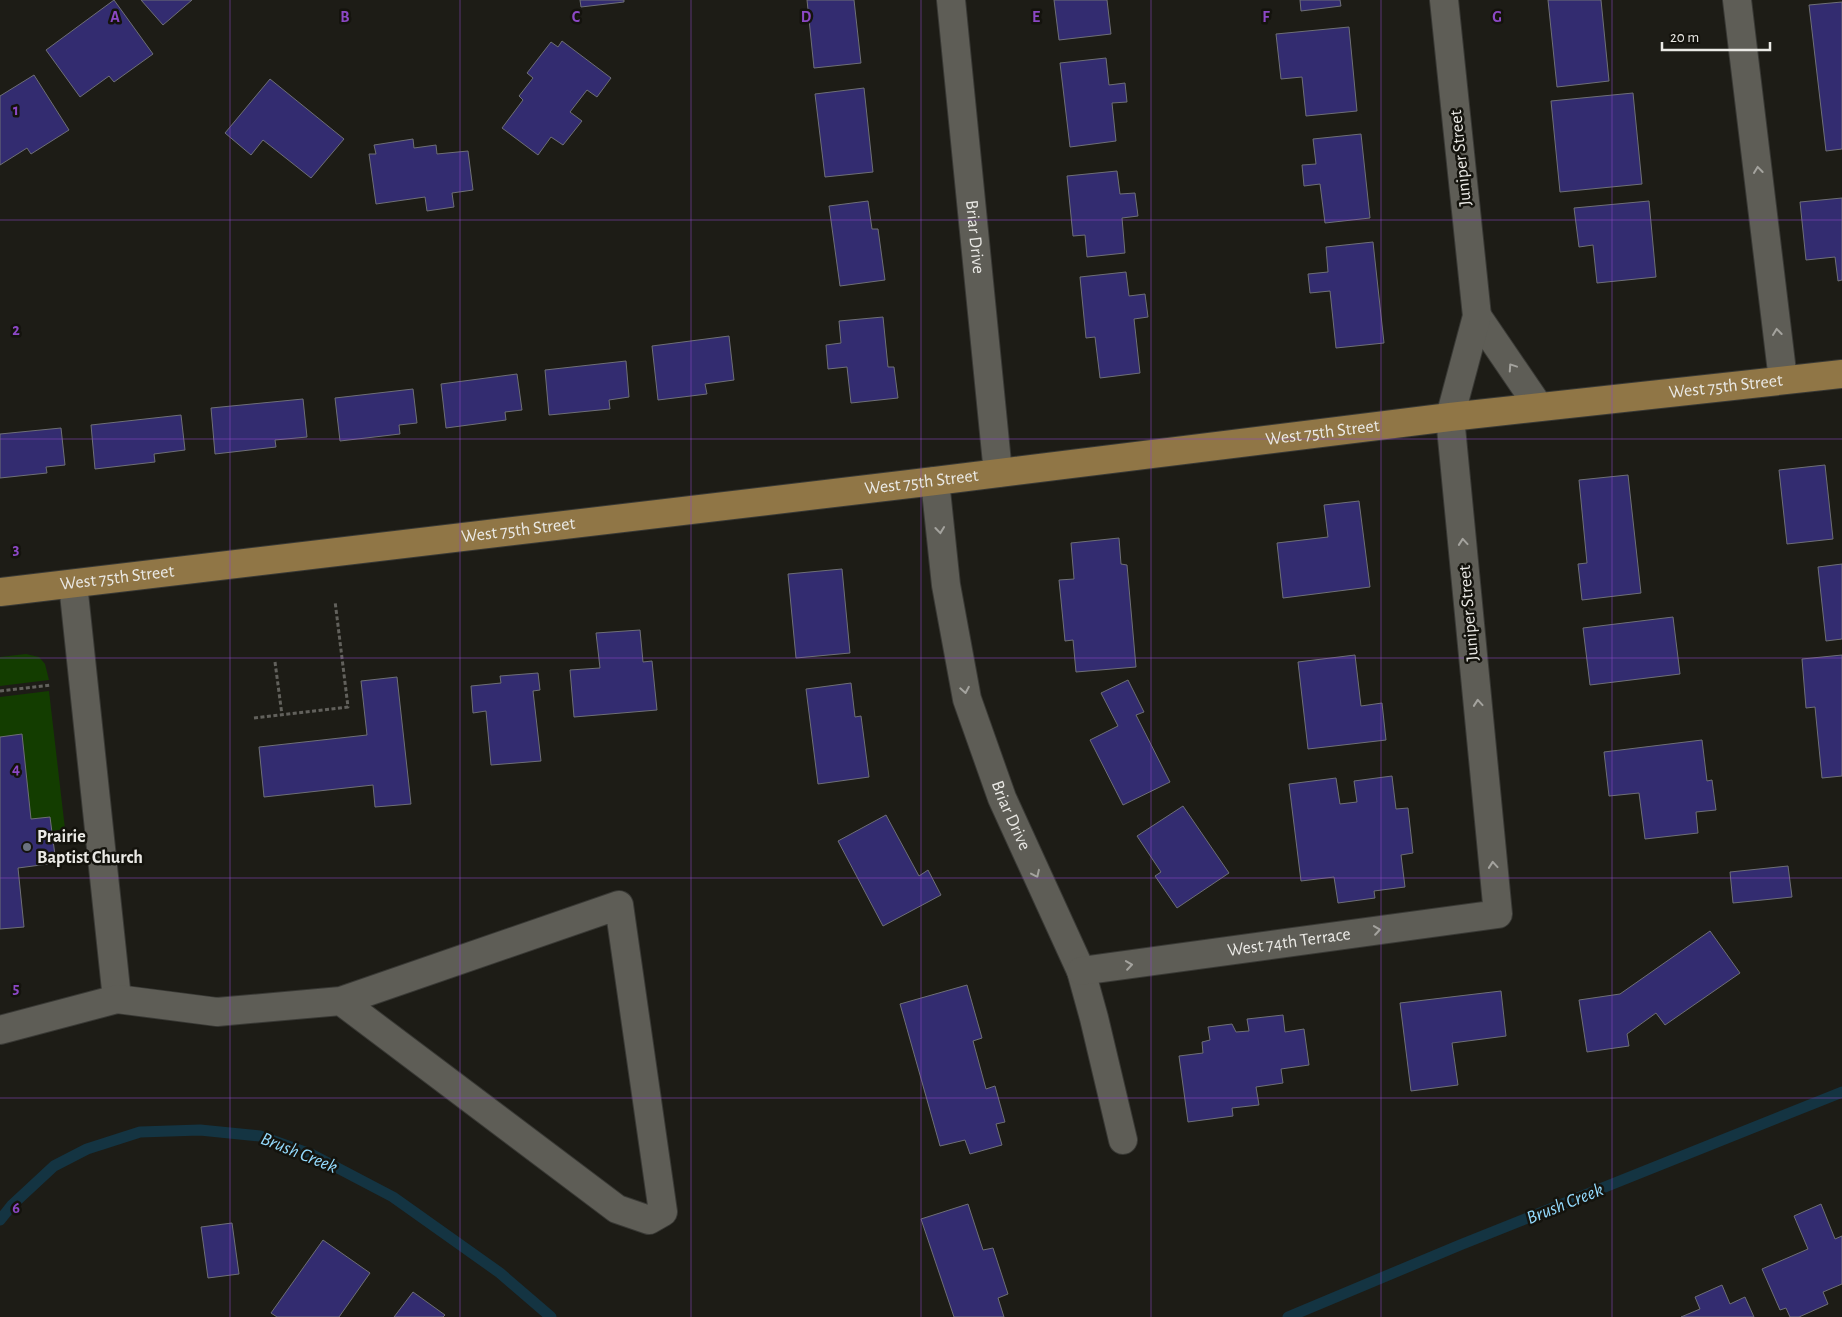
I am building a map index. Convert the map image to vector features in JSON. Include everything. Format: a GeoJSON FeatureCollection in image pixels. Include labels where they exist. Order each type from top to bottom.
{"type":"FeatureCollection","features":[{"type":"Feature","properties":{"kind":"main road","name":"West 75th Street"},"geometry":{"type":"LineString","coordinates":[[0,592],[936,481],[1450,417],[1842,374]]}},
{"type":"Feature","properties":{"kind":"street","name":"Briar Drive"},"geometry":{"type":"LineString","coordinates":[[951,0],[998,473]]}},
{"type":"Feature","properties":{"kind":"street","name":"Juniper Street"},"geometry":{"type":"LineString","coordinates":[[1444,0],[1477,316],[1450,417],[1498,914]]}},
{"type":"Feature","properties":{"kind":"street"},"geometry":{"type":"LineString","coordinates":[[1737,0],[1782,380]]}},
{"type":"Feature","properties":{"kind":"street","name":"Juniper Street"},"geometry":{"type":"LineString","coordinates":[[1477,316],[1539,407]]}},
{"type":"Feature","properties":{"kind":"street","name":"Briar Drive"},"geometry":{"type":"LineString","coordinates":[[936,481],[946,585],[967,700],[1002,798],[1081,971],[1123,1140]]}},
{"type":"Feature","properties":{"kind":"street"},"geometry":{"type":"LineString","coordinates":[[74,584],[117,999]]}},
{"type":"Feature","properties":{"kind":"street"},"geometry":{"type":"LineString","coordinates":[[0,1030],[117,999],[217,1012],[341,1002],[619,905],[663,1212],[649,1220],[617,1209],[341,1002]]}},
{"type":"Feature","properties":{"kind":"street","name":"West 74th Terrace"},"geometry":{"type":"LineString","coordinates":[[1081,971],[1498,914]]}},
{"type":"Feature","properties":{"kind":"path"},"geometry":{"type":"LineString","coordinates":[[254,718],[348,707],[335,601]]}},
{"type":"Feature","properties":{"kind":"path"},"geometry":{"type":"LineString","coordinates":[[275,662],[282,715]]}},
{"type":"Feature","properties":{"kind":"path"},"geometry":{"type":"LineString","coordinates":[[0,691],[54,685]]}},
{"type":"Feature","properties":{"kind":"green space"},"geometry":{"type":"Polygon","coordinates":[[[26,654],[39,657],[45,664],[49,680],[0,686],[0,657],[26,654]]]}},
{"type":"Feature","properties":{"kind":"green space"},"geometry":{"type":"Polygon","coordinates":[[[49,691],[65,829],[52,831],[50,817],[31,819],[22,735],[0,737],[0,697],[49,691]]]}},
{"type":"Feature","properties":{"kind":"building"},"geometry":{"type":"Polygon","coordinates":[[[114,0],[153,54],[114,82],[109,76],[80,97],[46,50],[114,0]]]}},
{"type":"Feature","properties":{"kind":"building"},"geometry":{"type":"Polygon","coordinates":[[[141,0],[192,0],[163,25],[141,0]]]}},
{"type":"Feature","properties":{"kind":"building"},"geometry":{"type":"Polygon","coordinates":[[[580,0],[624,0],[624,2],[581,7],[580,0]]]}},
{"type":"Feature","properties":{"kind":"building"},"geometry":{"type":"Polygon","coordinates":[[[807,0],[854,0],[861,63],[814,68],[807,0]]]}},
{"type":"Feature","properties":{"kind":"building"},"geometry":{"type":"Polygon","coordinates":[[[1054,0],[1107,0],[1111,34],[1059,40],[1054,0]]]}},
{"type":"Feature","properties":{"kind":"building"},"geometry":{"type":"Polygon","coordinates":[[[1300,0],[1340,0],[1341,6],[1301,11],[1300,0]]]}},
{"type":"Feature","properties":{"kind":"building"},"geometry":{"type":"Polygon","coordinates":[[[1548,0],[1601,0],[1609,81],[1557,87],[1548,0]]]}},
{"type":"Feature","properties":{"kind":"building"},"geometry":{"type":"Polygon","coordinates":[[[1842,2],[1842,149],[1826,151],[1809,5],[1842,2]]]}},
{"type":"Feature","properties":{"kind":"building"},"geometry":{"type":"Polygon","coordinates":[[[1349,27],[1357,111],[1306,116],[1302,77],[1281,79],[1276,34],[1349,27]]]}},
{"type":"Feature","properties":{"kind":"building"},"geometry":{"type":"Polygon","coordinates":[[[562,41],[611,78],[597,97],[587,90],[570,112],[582,121],[563,145],[551,137],[538,155],[502,128],[523,100],[519,96],[533,78],[527,73],[551,42],[558,47],[562,41]]]}},
{"type":"Feature","properties":{"kind":"building"},"geometry":{"type":"Polygon","coordinates":[[[1106,58],[1109,85],[1125,83],[1127,102],[1112,103],[1116,141],[1070,147],[1060,63],[1106,58]]]}},
{"type":"Feature","properties":{"kind":"building"},"geometry":{"type":"Polygon","coordinates":[[[34,75],[69,130],[31,154],[27,148],[0,165],[0,96],[34,75]]]}},
{"type":"Feature","properties":{"kind":"building"},"geometry":{"type":"Polygon","coordinates":[[[270,79],[344,139],[311,178],[263,140],[251,155],[225,133],[270,79]]]}},
{"type":"Feature","properties":{"kind":"building"},"geometry":{"type":"Polygon","coordinates":[[[864,88],[873,172],[825,177],[815,94],[864,88]]]}},
{"type":"Feature","properties":{"kind":"building"},"geometry":{"type":"Polygon","coordinates":[[[1633,93],[1642,184],[1560,192],[1551,101],[1633,93]]]}},
{"type":"Feature","properties":{"kind":"building"},"geometry":{"type":"Polygon","coordinates":[[[1361,134],[1370,218],[1325,223],[1320,184],[1304,186],[1302,165],[1316,164],[1313,139],[1361,134]]]}},
{"type":"Feature","properties":{"kind":"building"},"geometry":{"type":"Polygon","coordinates":[[[413,139],[414,148],[436,145],[437,154],[468,151],[473,190],[452,193],[454,207],[427,211],[425,197],[376,204],[369,154],[376,154],[374,145],[413,139]]]}},
{"type":"Feature","properties":{"kind":"building"},"geometry":{"type":"Polygon","coordinates":[[[1117,171],[1120,194],[1135,193],[1138,216],[1122,218],[1125,253],[1087,257],[1085,235],[1073,236],[1067,176],[1117,171]]]}},
{"type":"Feature","properties":{"kind":"building"},"geometry":{"type":"Polygon","coordinates":[[[1842,198],[1842,280],[1838,281],[1835,257],[1806,260],[1800,202],[1842,198]]]}},
{"type":"Feature","properties":{"kind":"building"},"geometry":{"type":"Polygon","coordinates":[[[868,201],[872,229],[878,229],[885,280],[840,286],[829,206],[868,201]]]}},
{"type":"Feature","properties":{"kind":"building"},"geometry":{"type":"Polygon","coordinates":[[[1649,201],[1656,277],[1597,283],[1593,245],[1579,247],[1574,208],[1649,201]]]}},
{"type":"Feature","properties":{"kind":"building"},"geometry":{"type":"Polygon","coordinates":[[[1373,242],[1384,343],[1336,348],[1330,291],[1310,293],[1308,274],[1328,272],[1326,247],[1373,242]]]}},
{"type":"Feature","properties":{"kind":"building"},"geometry":{"type":"Polygon","coordinates":[[[1126,272],[1129,296],[1145,294],[1148,317],[1134,319],[1140,373],[1100,378],[1095,337],[1086,338],[1080,277],[1126,272]]]}},
{"type":"Feature","properties":{"kind":"building"},"geometry":{"type":"Polygon","coordinates":[[[883,317],[888,367],[894,367],[898,398],[851,403],[847,367],[828,369],[826,345],[841,343],[839,321],[883,317]]]}},
{"type":"Feature","properties":{"kind":"building"},"geometry":{"type":"Polygon","coordinates":[[[729,336],[734,380],[705,384],[707,394],[658,400],[652,346],[729,336]]]}},
{"type":"Feature","properties":{"kind":"building"},"geometry":{"type":"Polygon","coordinates":[[[626,361],[629,397],[609,400],[610,409],[549,415],[545,370],[626,361]]]}},
{"type":"Feature","properties":{"kind":"building"},"geometry":{"type":"Polygon","coordinates":[[[517,374],[522,410],[505,412],[506,420],[446,428],[441,384],[517,374]]]}},
{"type":"Feature","properties":{"kind":"building"},"geometry":{"type":"Polygon","coordinates":[[[413,389],[417,423],[399,425],[400,434],[340,441],[335,398],[413,389]]]}},
{"type":"Feature","properties":{"kind":"building"},"geometry":{"type":"Polygon","coordinates":[[[303,399],[307,437],[275,440],[276,447],[215,454],[211,408],[303,399]]]}},
{"type":"Feature","properties":{"kind":"building"},"geometry":{"type":"Polygon","coordinates":[[[181,415],[185,450],[154,454],[155,462],[95,469],[91,425],[181,415]]]}},
{"type":"Feature","properties":{"kind":"building"},"geometry":{"type":"Polygon","coordinates":[[[61,428],[65,465],[46,467],[47,473],[0,478],[0,434],[61,428]]]}},
{"type":"Feature","properties":{"kind":"building"},"geometry":{"type":"Polygon","coordinates":[[[1825,465],[1833,539],[1787,544],[1779,470],[1825,465]]]}},
{"type":"Feature","properties":{"kind":"building"},"geometry":{"type":"Polygon","coordinates":[[[1628,475],[1641,593],[1582,600],[1578,564],[1587,563],[1579,480],[1628,475]]]}},
{"type":"Feature","properties":{"kind":"building"},"geometry":{"type":"Polygon","coordinates":[[[1359,501],[1370,587],[1283,598],[1277,543],[1328,537],[1324,505],[1359,501]]]}},
{"type":"Feature","properties":{"kind":"building"},"geometry":{"type":"Polygon","coordinates":[[[1119,538],[1121,564],[1127,565],[1136,667],[1076,672],[1073,640],[1065,641],[1059,580],[1074,579],[1071,543],[1119,538]]]}},
{"type":"Feature","properties":{"kind":"building"},"geometry":{"type":"Polygon","coordinates":[[[1842,564],[1842,639],[1826,641],[1818,567],[1842,564]]]}},
{"type":"Feature","properties":{"kind":"building"},"geometry":{"type":"Polygon","coordinates":[[[842,569],[850,653],[796,658],[788,574],[842,569]]]}},
{"type":"Feature","properties":{"kind":"building"},"geometry":{"type":"Polygon","coordinates":[[[1673,617],[1680,674],[1590,685],[1583,628],[1673,617]]]}},
{"type":"Feature","properties":{"kind":"building"},"geometry":{"type":"Polygon","coordinates":[[[640,630],[643,662],[652,661],[657,710],[574,717],[570,670],[600,668],[596,633],[640,630]]]}},
{"type":"Feature","properties":{"kind":"building"},"geometry":{"type":"Polygon","coordinates":[[[1355,655],[1361,706],[1382,703],[1386,740],[1308,749],[1298,662],[1355,655]]]}},
{"type":"Feature","properties":{"kind":"building"},"geometry":{"type":"Polygon","coordinates":[[[1842,655],[1842,776],[1822,778],[1815,707],[1806,708],[1802,659],[1842,655]]]}},
{"type":"Feature","properties":{"kind":"building"},"geometry":{"type":"Polygon","coordinates":[[[538,673],[540,690],[533,691],[541,761],[491,765],[486,711],[473,713],[471,686],[501,683],[500,676],[538,673]]]}},
{"type":"Feature","properties":{"kind":"building"},"geometry":{"type":"Polygon","coordinates":[[[397,677],[411,804],[375,807],[373,785],[264,797],[259,747],[367,735],[361,681],[397,677]]]}},
{"type":"Feature","properties":{"kind":"building"},"geometry":{"type":"Polygon","coordinates":[[[1128,680],[1144,712],[1136,715],[1170,782],[1123,805],[1090,740],[1118,726],[1101,693],[1128,680]]]}},
{"type":"Feature","properties":{"kind":"building"},"geometry":{"type":"Polygon","coordinates":[[[851,683],[855,717],[861,716],[869,777],[818,784],[806,689],[851,683]]]}},
{"type":"Feature","properties":{"kind":"building","name":"Prairie Baptist Church"},"geometry":{"type":"Polygon","coordinates":[[[22,734],[31,819],[50,817],[56,863],[18,868],[24,927],[0,929],[0,737],[22,734]]]}},
{"type":"Feature","properties":{"kind":"building"},"geometry":{"type":"Polygon","coordinates":[[[1702,740],[1707,781],[1712,780],[1716,810],[1696,812],[1698,833],[1645,839],[1639,793],[1609,796],[1604,752],[1702,740]]]}},
{"type":"Feature","properties":{"kind":"building"},"geometry":{"type":"Polygon","coordinates":[[[1392,776],[1396,809],[1408,808],[1413,853],[1401,855],[1405,887],[1374,891],[1375,898],[1338,903],[1334,877],[1301,881],[1289,784],[1336,778],[1340,804],[1357,802],[1354,781],[1392,776]]]}},
{"type":"Feature","properties":{"kind":"building"},"geometry":{"type":"Polygon","coordinates":[[[1183,806],[1229,873],[1177,908],[1155,876],[1161,872],[1137,836],[1183,806]]]}},
{"type":"Feature","properties":{"kind":"building"},"geometry":{"type":"Polygon","coordinates":[[[886,815],[919,876],[928,870],[941,895],[883,926],[838,841],[886,815]]]}},
{"type":"Feature","properties":{"kind":"building"},"geometry":{"type":"Polygon","coordinates":[[[1788,866],[1792,897],[1733,903],[1730,872],[1788,866]]]}},
{"type":"Feature","properties":{"kind":"building"},"geometry":{"type":"Polygon","coordinates":[[[1710,931],[1740,973],[1665,1025],[1656,1013],[1627,1034],[1629,1046],[1587,1052],[1579,1000],[1620,994],[1710,931]]]}},
{"type":"Feature","properties":{"kind":"building"},"geometry":{"type":"Polygon","coordinates":[[[967,985],[982,1038],[973,1041],[986,1089],[995,1086],[1005,1122],[996,1124],[1002,1145],[970,1154],[965,1140],[940,1146],[900,1004],[967,985]]]}},
{"type":"Feature","properties":{"kind":"building"},"geometry":{"type":"Polygon","coordinates":[[[1501,991],[1506,1036],[1452,1043],[1458,1085],[1411,1091],[1400,1003],[1501,991]]]}},
{"type":"Feature","properties":{"kind":"building"},"geometry":{"type":"Polygon","coordinates":[[[1283,1015],[1285,1032],[1304,1029],[1309,1065],[1281,1069],[1283,1083],[1256,1087],[1259,1105],[1232,1108],[1233,1116],[1188,1122],[1179,1056],[1203,1053],[1202,1042],[1210,1040],[1208,1027],[1232,1024],[1236,1032],[1249,1031],[1247,1019],[1283,1015]]]}},
{"type":"Feature","properties":{"kind":"building"},"geometry":{"type":"Polygon","coordinates":[[[968,1204],[983,1250],[993,1248],[1008,1294],[998,1298],[1004,1317],[954,1317],[921,1219],[968,1204]]]}},
{"type":"Feature","properties":{"kind":"building"},"geometry":{"type":"Polygon","coordinates":[[[1821,1204],[1835,1239],[1842,1236],[1842,1284],[1823,1292],[1828,1304],[1799,1317],[1790,1317],[1786,1308],[1780,1310],[1762,1269],[1808,1249],[1794,1216],[1821,1204]]]}},
{"type":"Feature","properties":{"kind":"building"},"geometry":{"type":"Polygon","coordinates":[[[232,1223],[239,1274],[208,1278],[201,1227],[232,1223]]]}},
{"type":"Feature","properties":{"kind":"building"},"geometry":{"type":"Polygon","coordinates":[[[323,1240],[370,1273],[339,1317],[277,1317],[271,1313],[323,1240]]]}},
{"type":"Feature","properties":{"kind":"building"},"geometry":{"type":"Polygon","coordinates":[[[1722,1285],[1730,1304],[1745,1297],[1754,1317],[1681,1317],[1700,1309],[1695,1297],[1722,1285]]]}},
{"type":"Feature","properties":{"kind":"building"},"geometry":{"type":"Polygon","coordinates":[[[413,1292],[445,1315],[443,1317],[394,1317],[413,1292]]]}},
{"type":"Feature","properties":{"kind":"waterway","name":"Brush Creek"},"geometry":{"type":"LineString","coordinates":[[1288,1317],[1460,1245],[1842,1092]]}},
{"type":"Feature","properties":{"kind":"waterway","name":"Brush Creek"},"geometry":{"type":"LineString","coordinates":[[0,1220],[12,1205],[54,1166],[87,1149],[140,1132],[200,1130],[260,1136],[313,1155],[393,1197],[500,1273],[551,1317]]}},
{"type":"Feature","properties":{"kind":"place","name":"Prairie Baptist Church"},"geometry":{"type":"Point","coordinates":[27,847]}}]}
